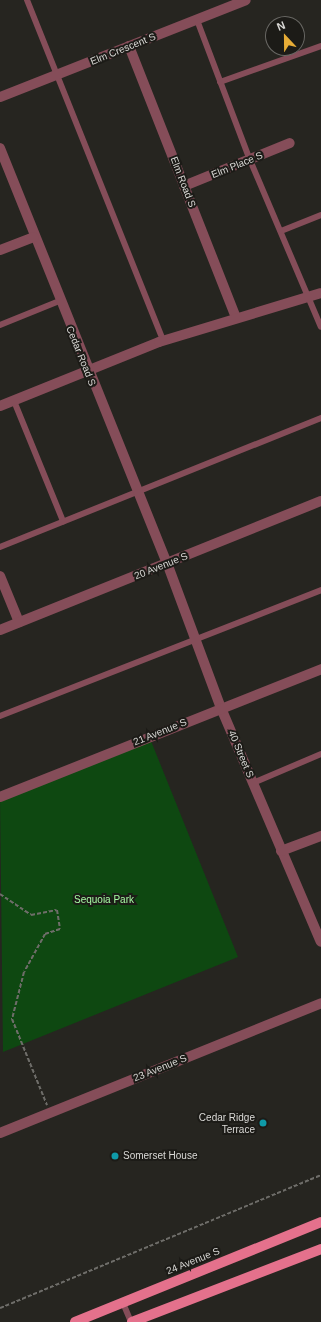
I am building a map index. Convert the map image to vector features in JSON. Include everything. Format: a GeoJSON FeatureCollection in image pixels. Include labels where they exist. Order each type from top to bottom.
{"type":"FeatureCollection","features":[{"type":"Feature","properties":{"kind":"main road","name":"24 Avenue S"},"geometry":{"type":"LineString","coordinates":[[75,1322],[321,1222]]}},
{"type":"Feature","properties":{"kind":"main road"},"geometry":{"type":"LineString","coordinates":[[131,1322],[321,1249]]}},
{"type":"Feature","properties":{"kind":"street","name":"Elm Crescent S"},"geometry":{"type":"LineString","coordinates":[[0,98],[246,0]]}},
{"type":"Feature","properties":{"kind":"street","name":"Elm Road S"},"geometry":{"type":"LineString","coordinates":[[129,46],[236,318]]}},
{"type":"Feature","properties":{"kind":"street","name":"Elm Place S"},"geometry":{"type":"LineString","coordinates":[[184,186],[290,143]]}},
{"type":"Feature","properties":{"kind":"street","name":"Cedar Road S"},"geometry":{"type":"LineString","coordinates":[[0,148],[3,167],[34,237],[87,371],[167,563]]}},
{"type":"Feature","properties":{"kind":"street"},"geometry":{"type":"LineString","coordinates":[[0,250],[34,237]]}},
{"type":"Feature","properties":{"kind":"street"},"geometry":{"type":"LineString","coordinates":[[0,406],[164,340],[309,298],[321,293]]}},
{"type":"Feature","properties":{"kind":"street","name":"20 Avenue S"},"geometry":{"type":"LineString","coordinates":[[0,630],[321,501]]}},
{"type":"Feature","properties":{"kind":"street","name":"40 Street S"},"geometry":{"type":"LineString","coordinates":[[167,563],[221,708],[281,852],[321,942]]}},
{"type":"Feature","properties":{"kind":"street"},"geometry":{"type":"LineString","coordinates":[[0,576],[19,622]]}},
{"type":"Feature","properties":{"kind":"street","name":"21 Avenue S"},"geometry":{"type":"LineString","coordinates":[[0,796],[321,668]]}},
{"type":"Feature","properties":{"kind":"street"},"geometry":{"type":"LineString","coordinates":[[281,852],[321,836]]}},
{"type":"Feature","properties":{"kind":"street","name":"23 Avenue S"},"geometry":{"type":"LineString","coordinates":[[0,1133],[321,1004]]}},
{"type":"Feature","properties":{"kind":"lane"},"geometry":{"type":"LineString","coordinates":[[30,1],[55,76],[164,340]]}},
{"type":"Feature","properties":{"kind":"lane"},"geometry":{"type":"LineString","coordinates":[[197,20],[250,160],[321,326]]}},
{"type":"Feature","properties":{"kind":"lane"},"geometry":{"type":"LineString","coordinates":[[220,82],[321,46]]}},
{"type":"Feature","properties":{"kind":"lane"},"geometry":{"type":"LineString","coordinates":[[281,232],[321,215]]}},
{"type":"Feature","properties":{"kind":"lane"},"geometry":{"type":"LineString","coordinates":[[0,325],[59,301]]}},
{"type":"Feature","properties":{"kind":"lane"},"geometry":{"type":"LineString","coordinates":[[14,400],[63,521]]}},
{"type":"Feature","properties":{"kind":"lane"},"geometry":{"type":"LineString","coordinates":[[0,547],[321,418]]}},
{"type":"Feature","properties":{"kind":"lane"},"geometry":{"type":"LineString","coordinates":[[0,716],[195,638],[321,590]]}},
{"type":"Feature","properties":{"kind":"lane"},"geometry":{"type":"LineString","coordinates":[[253,783],[321,754]]}},
{"type":"Feature","properties":{"kind":"lane"},"geometry":{"type":"LineString","coordinates":[[123,1303],[131,1322]]}},
{"type":"Feature","properties":{"kind":"path"},"geometry":{"type":"LineString","coordinates":[[0,894],[31,915],[57,910],[60,929],[45,934],[24,972],[12,1019],[50,1113]]}},
{"type":"Feature","properties":{"kind":"path"},"geometry":{"type":"LineString","coordinates":[[0,1308],[321,1175]]}},
{"type":"Feature","properties":{"kind":"green space","name":"Sequoia Park"},"geometry":{"type":"Polygon","coordinates":[[[149,736],[238,957],[3,1052],[0,797],[149,736]]]}},
{"type":"Feature","properties":{"kind":"place","name":"Cedar Ridge Terrace"},"geometry":{"type":"Point","coordinates":[263,1123]}},
{"type":"Feature","properties":{"kind":"place","name":"Somerset House"},"geometry":{"type":"Point","coordinates":[115,1156]}}]}
